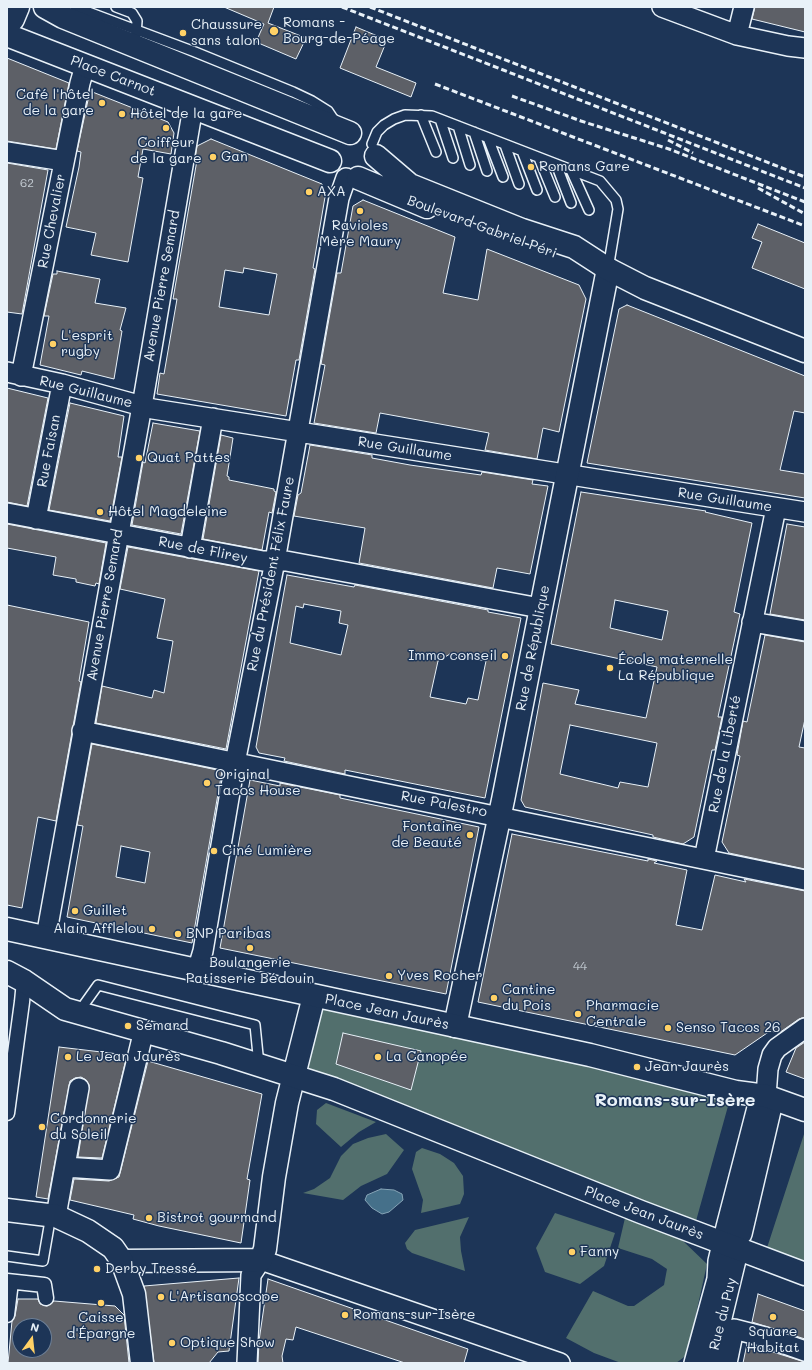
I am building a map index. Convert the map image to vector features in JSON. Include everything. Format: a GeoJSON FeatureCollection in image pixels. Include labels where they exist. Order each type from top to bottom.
{"type":"FeatureCollection","features":[{"type":"Feature","properties":{"kind":"main road"},"geometry":{"type":"LineString","coordinates":[[7,26],[13,19],[18,7]]}},
{"type":"Feature","properties":{"kind":"main road"},"geometry":{"type":"LineString","coordinates":[[45,7],[63,17],[136,38],[345,131],[363,135],[379,156],[369,173],[352,178]]}},
{"type":"Feature","properties":{"kind":"main road","name":"Place Carnot"},"geometry":{"type":"LineString","coordinates":[[7,35],[330,161],[339,174],[352,178]]}},
{"type":"Feature","properties":{"kind":"main road"},"geometry":{"type":"LineString","coordinates":[[330,161],[330,154],[334,143],[344,135],[345,131]]}},
{"type":"Feature","properties":{"kind":"main road","name":"Boulevard Gabriel Péri"},"geometry":{"type":"LineString","coordinates":[[379,156],[410,185],[522,230],[574,247],[608,269],[644,288],[805,351]]}},
{"type":"Feature","properties":{"kind":"main road","name":"Boulevard Gabriel Péri"},"geometry":{"type":"LineString","coordinates":[[352,178],[562,257],[608,269]]}},
{"type":"Feature","properties":{"kind":"main road","name":"Rue de République"},"geometry":{"type":"LineString","coordinates":[[455,1026],[500,816],[608,269]]}},
{"type":"Feature","properties":{"kind":"main road","name":"Place Jean Jaurès"},"geometry":{"type":"LineString","coordinates":[[7,929],[590,1056],[736,1092],[758,1095],[805,1110]]}},
{"type":"Feature","properties":{"kind":"main road","name":"Place Jean Jaurès"},"geometry":{"type":"LineString","coordinates":[[15,976],[65,1009],[144,1030],[334,1089],[603,1197],[726,1253],[805,1274]]}},
{"type":"Feature","properties":{"kind":"main road"},"geometry":{"type":"LineString","coordinates":[[122,1261],[260,1260],[265,1249],[274,1177],[287,1103],[314,996]]}},
{"type":"Feature","properties":{"kind":"main road"},"geometry":{"type":"LineString","coordinates":[[7,1210],[54,1216],[73,1223],[101,1239],[112,1248],[122,1261],[134,1294],[142,1363]]}},
{"type":"Feature","properties":{"kind":"street"},"geometry":{"type":"LineString","coordinates":[[662,7],[737,35],[788,46],[805,48]]}},
{"type":"Feature","properties":{"kind":"street"},"geometry":{"type":"LineString","coordinates":[[737,35],[744,7]]}},
{"type":"Feature","properties":{"kind":"street","name":"Rue Chevalier"},"geometry":{"type":"LineString","coordinates":[[14,374],[85,66]]}},
{"type":"Feature","properties":{"kind":"street","name":"Avenue Pierre Semard"},"geometry":{"type":"LineString","coordinates":[[46,937],[65,825],[72,799],[82,731],[142,406],[193,107]]}},
{"type":"Feature","properties":{"kind":"street"},"geometry":{"type":"LineString","coordinates":[[7,152],[64,161]]}},
{"type":"Feature","properties":{"kind":"street","name":"Rue du Président Félix Faure"},"geometry":{"type":"LineString","coordinates":[[197,971],[203,951],[235,763],[275,561],[340,198],[352,178]]}},
{"type":"Feature","properties":{"kind":"street","name":"Rue Guillaume"},"geometry":{"type":"LineString","coordinates":[[14,374],[62,384],[142,406],[297,432],[805,512]]}},
{"type":"Feature","properties":{"kind":"street","name":"Rue Faisan"},"geometry":{"type":"LineString","coordinates":[[36,519],[62,384]]}},
{"type":"Feature","properties":{"kind":"street"},"geometry":{"type":"LineString","coordinates":[[190,548],[213,418]]}},
{"type":"Feature","properties":{"kind":"street","name":"Rue de la Liberté"},"geometry":{"type":"LineString","coordinates":[[704,859],[776,508]]}},
{"type":"Feature","properties":{"kind":"street","name":"Rue de Flirey"},"geometry":{"type":"LineString","coordinates":[[7,514],[118,533],[262,561],[275,561],[540,608]]}},
{"type":"Feature","properties":{"kind":"street"},"geometry":{"type":"LineString","coordinates":[[752,622],[805,631]]}},
{"type":"Feature","properties":{"kind":"street","name":"Rue Palestro"},"geometry":{"type":"LineString","coordinates":[[82,731],[805,880]]}},
{"type":"Feature","properties":{"kind":"street"},"geometry":{"type":"LineString","coordinates":[[7,1113],[22,1002],[15,976]]}},
{"type":"Feature","properties":{"kind":"street"},"geometry":{"type":"LineString","coordinates":[[758,1095],[772,1055],[777,1048],[805,1028]]}},
{"type":"Feature","properties":{"kind":"street"},"geometry":{"type":"LineString","coordinates":[[65,1167],[110,1170],[144,1030]]}},
{"type":"Feature","properties":{"kind":"street"},"geometry":{"type":"LineString","coordinates":[[54,1216],[65,1167],[79,1088]]}},
{"type":"Feature","properties":{"kind":"street","name":"Place Jean Jaurès"},"geometry":{"type":"LineString","coordinates":[[726,1253],[759,1100],[758,1095]]}},
{"type":"Feature","properties":{"kind":"street"},"geometry":{"type":"LineString","coordinates":[[694,1363],[726,1253]]}},
{"type":"Feature","properties":{"kind":"street","name":"Rue du Puy"},"geometry":{"type":"LineString","coordinates":[[710,1363],[726,1253]]}},
{"type":"Feature","properties":{"kind":"street"},"geometry":{"type":"LineString","coordinates":[[247,1363],[251,1275],[260,1260],[560,1363]]}},
{"type":"Feature","properties":{"kind":"street"},"geometry":{"type":"LineString","coordinates":[[7,1315],[9,1282],[44,1285],[46,1298]]}},
{"type":"Feature","properties":{"kind":"street"},"geometry":{"type":"LineString","coordinates":[[727,1363],[734,1328],[765,1336],[805,1352]]}},
{"type":"Feature","properties":{"kind":"lane"},"geometry":{"type":"LineString","coordinates":[[75,7],[136,38],[137,21],[132,13],[116,7]]}},
{"type":"Feature","properties":{"kind":"lane"},"geometry":{"type":"LineString","coordinates":[[379,156],[377,132],[384,124],[405,114],[421,115],[440,119],[600,181],[616,200],[618,209],[608,269]]}},
{"type":"Feature","properties":{"kind":"lane"},"geometry":{"type":"LineString","coordinates":[[421,115],[436,152]]}},
{"type":"Feature","properties":{"kind":"lane"},"geometry":{"type":"LineString","coordinates":[[440,119],[453,158]]}},
{"type":"Feature","properties":{"kind":"lane"},"geometry":{"type":"LineString","coordinates":[[458,126],[470,165]]}},
{"type":"Feature","properties":{"kind":"lane"},"geometry":{"type":"LineString","coordinates":[[474,132],[487,171]]}},
{"type":"Feature","properties":{"kind":"lane"},"geometry":{"type":"LineString","coordinates":[[488,138],[503,177]]}},
{"type":"Feature","properties":{"kind":"lane"},"geometry":{"type":"LineString","coordinates":[[505,145],[519,184]]}},
{"type":"Feature","properties":{"kind":"lane"},"geometry":{"type":"LineString","coordinates":[[522,151],[537,190]]}},
{"type":"Feature","properties":{"kind":"lane","name":"Boulevard Gabriel Péri"},"geometry":{"type":"LineString","coordinates":[[379,156],[414,176]]}},
{"type":"Feature","properties":{"kind":"lane"},"geometry":{"type":"LineString","coordinates":[[539,158],[555,197]]}},
{"type":"Feature","properties":{"kind":"lane"},"geometry":{"type":"LineString","coordinates":[[556,164],[571,203]]}},
{"type":"Feature","properties":{"kind":"lane"},"geometry":{"type":"LineString","coordinates":[[571,170],[589,210]]}},
{"type":"Feature","properties":{"kind":"lane","name":"Boulevard Gabriel Péri"},"geometry":{"type":"LineString","coordinates":[[530,222],[574,247]]}},
{"type":"Feature","properties":{"kind":"lane"},"geometry":{"type":"LineString","coordinates":[[78,1013],[98,985],[255,1026],[259,1065]]}},
{"type":"Feature","properties":{"kind":"lane"},"geometry":{"type":"LineString","coordinates":[[7,1256],[43,1261],[54,1216]]}},
{"type":"Feature","properties":{"kind":"green space"},"geometry":{"type":"Polygon","coordinates":[[[322,1004],[730,1099],[696,1221],[306,1072],[322,1004]]]}},
{"type":"Feature","properties":{"kind":"green space"},"geometry":{"type":"Polygon","coordinates":[[[326,1103],[376,1122],[359,1132],[341,1147],[316,1124],[317,1110],[326,1103]]]}},
{"type":"Feature","properties":{"kind":"green space"},"geometry":{"type":"Polygon","coordinates":[[[805,1131],[805,1269],[765,1254],[805,1131]]]}},
{"type":"Feature","properties":{"kind":"green space"},"geometry":{"type":"Polygon","coordinates":[[[386,1134],[404,1150],[387,1174],[361,1186],[343,1200],[303,1193],[314,1189],[330,1178],[341,1156],[353,1144],[368,1138],[386,1134]]]}},
{"type":"Feature","properties":{"kind":"green space"},"geometry":{"type":"Polygon","coordinates":[[[422,1148],[440,1154],[454,1163],[463,1176],[464,1194],[460,1204],[421,1213],[423,1200],[412,1169],[416,1152],[422,1148]]]}},
{"type":"Feature","properties":{"kind":"green space"},"geometry":{"type":"Polygon","coordinates":[[[555,1213],[615,1233],[604,1266],[580,1284],[545,1272],[536,1248],[555,1213]]]}},
{"type":"Feature","properties":{"kind":"green space"},"geometry":{"type":"Polygon","coordinates":[[[469,1217],[460,1237],[465,1271],[412,1253],[407,1249],[405,1243],[415,1230],[469,1217]]]}},
{"type":"Feature","properties":{"kind":"green space"},"geometry":{"type":"Polygon","coordinates":[[[625,1218],[682,1240],[707,1264],[687,1355],[676,1363],[621,1363],[594,1353],[566,1338],[593,1291],[628,1306],[634,1306],[664,1285],[667,1269],[652,1259],[618,1248],[625,1218]]]}},
{"type":"Feature","properties":{"kind":"water"},"geometry":{"type":"Polygon","coordinates":[[[381,1189],[394,1190],[402,1194],[403,1200],[389,1212],[382,1214],[372,1208],[365,1200],[367,1195],[381,1189]]]}},
{"type":"Feature","properties":{"kind":"building","name":"Romans - Bourg-de-Péage"},"geometry":{"type":"Polygon","coordinates":[[[224,7],[274,7],[268,23],[306,38],[296,59],[256,42],[264,24],[224,7]]]}},
{"type":"Feature","properties":{"kind":"building"},"geometry":{"type":"Polygon","coordinates":[[[755,7],[805,7],[805,32],[752,19],[755,7]]]}},
{"type":"Feature","properties":{"kind":"building"},"geometry":{"type":"Polygon","coordinates":[[[356,27],[387,40],[376,67],[416,83],[411,97],[340,68],[356,27]]]}},
{"type":"Feature","properties":{"kind":"building"},"geometry":{"type":"Polygon","coordinates":[[[7,58],[69,83],[56,149],[7,141],[7,58]]]}},
{"type":"Feature","properties":{"kind":"building"},"geometry":{"type":"Polygon","coordinates":[[[90,91],[168,122],[174,133],[171,154],[143,149],[138,177],[143,178],[128,262],[91,255],[96,233],[66,227],[79,167],[81,152],[77,151],[90,91]]]}},
{"type":"Feature","properties":{"kind":"building"},"geometry":{"type":"Polygon","coordinates":[[[211,139],[322,184],[325,197],[313,268],[315,269],[299,360],[296,360],[286,416],[157,394],[160,373],[164,374],[177,299],[173,299],[197,160],[195,159],[197,146],[211,139]],[[244,268],[243,273],[225,270],[219,307],[269,315],[277,274],[244,268]]]}},
{"type":"Feature","properties":{"kind":"building"},"geometry":{"type":"Polygon","coordinates":[[[7,163],[48,170],[22,314],[7,312],[7,163]]]}},
{"type":"Feature","properties":{"kind":"building"},"geometry":{"type":"Polygon","coordinates":[[[363,200],[455,237],[443,293],[478,300],[487,249],[579,285],[586,299],[559,432],[543,428],[537,459],[485,450],[489,433],[380,413],[376,433],[314,423],[325,365],[321,364],[337,273],[341,273],[353,206],[363,200]]]}},
{"type":"Feature","properties":{"kind":"building"},"geometry":{"type":"Polygon","coordinates":[[[758,224],[805,243],[805,289],[752,268],[762,242],[752,238],[758,224]]]}},
{"type":"Feature","properties":{"kind":"building"},"geometry":{"type":"Polygon","coordinates":[[[57,271],[100,279],[95,303],[126,308],[120,330],[122,331],[114,379],[82,371],[81,375],[40,365],[49,316],[44,316],[53,274],[57,274],[57,271]]]}},
{"type":"Feature","properties":{"kind":"building"},"geometry":{"type":"Polygon","coordinates":[[[627,305],[805,376],[805,413],[794,411],[780,470],[805,474],[805,498],[587,463],[619,309],[627,305]]]}},
{"type":"Feature","properties":{"kind":"building"},"geometry":{"type":"Polygon","coordinates":[[[7,388],[48,398],[27,506],[7,502],[7,388]]]}},
{"type":"Feature","properties":{"kind":"building"},"geometry":{"type":"Polygon","coordinates":[[[70,403],[124,416],[118,457],[122,457],[110,521],[49,510],[70,403]]]}},
{"type":"Feature","properties":{"kind":"building"},"geometry":{"type":"Polygon","coordinates":[[[153,423],[200,431],[181,534],[132,525],[143,462],[145,463],[153,423]]]}},
{"type":"Feature","properties":{"kind":"building"},"geometry":{"type":"Polygon","coordinates":[[[221,435],[233,438],[227,476],[229,477],[229,480],[274,489],[276,492],[272,513],[269,512],[262,550],[203,539],[221,435]]]}},
{"type":"Feature","properties":{"kind":"building"},"geometry":{"type":"Polygon","coordinates":[[[310,445],[372,455],[372,458],[410,465],[481,475],[482,472],[533,480],[532,484],[548,486],[530,574],[497,568],[493,588],[359,563],[365,528],[294,516],[298,495],[301,493],[310,445]]]}},
{"type":"Feature","properties":{"kind":"building"},"geometry":{"type":"Polygon","coordinates":[[[581,492],[706,511],[705,512],[752,523],[734,612],[740,614],[718,717],[722,717],[715,750],[712,750],[694,837],[683,844],[653,837],[653,835],[525,807],[521,800],[543,683],[579,690],[575,704],[646,718],[657,667],[551,644],[581,492]],[[615,600],[610,628],[662,640],[668,611],[615,600]],[[570,725],[560,774],[618,788],[620,782],[648,787],[657,743],[570,725]]]}},
{"type":"Feature","properties":{"kind":"building"},"geometry":{"type":"Polygon","coordinates":[[[7,524],[106,543],[99,584],[96,583],[95,586],[76,582],[76,579],[53,575],[56,557],[7,548],[7,524]]]}},
{"type":"Feature","properties":{"kind":"building"},"geometry":{"type":"Polygon","coordinates":[[[787,524],[805,527],[805,620],[770,614],[787,524]]]}},
{"type":"Feature","properties":{"kind":"building"},"geometry":{"type":"Polygon","coordinates":[[[128,547],[259,571],[226,749],[96,723],[102,686],[152,698],[154,690],[164,693],[173,641],[157,638],[165,599],[120,589],[128,547]]]}},
{"type":"Feature","properties":{"kind":"building"},"geometry":{"type":"Polygon","coordinates":[[[287,575],[354,587],[355,585],[488,610],[488,612],[521,618],[485,798],[345,770],[345,774],[284,761],[285,758],[259,753],[256,747],[287,575]],[[304,604],[303,608],[296,606],[290,643],[341,655],[348,625],[339,623],[341,611],[304,604]],[[450,654],[438,661],[430,697],[466,704],[468,698],[478,700],[486,661],[450,654]]]}},
{"type":"Feature","properties":{"kind":"building"},"geometry":{"type":"Polygon","coordinates":[[[7,605],[89,622],[79,681],[81,682],[56,821],[38,817],[22,908],[7,905],[7,605]]]}},
{"type":"Feature","properties":{"kind":"building"},"geometry":{"type":"Polygon","coordinates":[[[765,635],[805,642],[805,719],[799,747],[805,748],[805,869],[729,853],[722,842],[740,756],[737,755],[743,721],[747,722],[765,635]]]}},
{"type":"Feature","properties":{"kind":"building"},"geometry":{"type":"Polygon","coordinates":[[[92,744],[222,771],[192,943],[67,917],[83,826],[77,825],[92,744]],[[121,846],[116,877],[145,883],[150,852],[121,846]]]}},
{"type":"Feature","properties":{"kind":"building"},"geometry":{"type":"Polygon","coordinates":[[[250,780],[280,786],[280,783],[340,795],[340,798],[479,827],[446,994],[220,948],[250,780]]]}},
{"type":"Feature","properties":{"kind":"building"},"geometry":{"type":"Polygon","coordinates":[[[512,834],[648,861],[648,859],[657,861],[654,863],[687,870],[676,925],[702,930],[715,875],[746,882],[744,879],[805,891],[805,1017],[799,1019],[779,1033],[770,1031],[735,1055],[478,1002],[512,834]]]}},
{"type":"Feature","properties":{"kind":"building","name":"La Canopée"},"geometry":{"type":"Polygon","coordinates":[[[343,1033],[421,1051],[411,1090],[336,1064],[343,1033]]]}},
{"type":"Feature","properties":{"kind":"building"},"geometry":{"type":"Polygon","coordinates":[[[805,1042],[805,1079],[786,1072],[796,1048],[805,1042]]]}},
{"type":"Feature","properties":{"kind":"building"},"geometry":{"type":"Polygon","coordinates":[[[59,1047],[127,1055],[102,1158],[78,1157],[89,1085],[86,1080],[81,1077],[70,1081],[48,1199],[36,1197],[59,1047]]]}},
{"type":"Feature","properties":{"kind":"building"},"geometry":{"type":"Polygon","coordinates":[[[148,1061],[262,1094],[247,1179],[250,1180],[241,1243],[159,1226],[133,1219],[134,1215],[70,1200],[74,1179],[109,1181],[119,1177],[148,1061]]]}},
{"type":"Feature","properties":{"kind":"building"},"geometry":{"type":"Polygon","coordinates":[[[239,1278],[229,1351],[218,1352],[209,1363],[154,1363],[144,1286],[239,1278]]]}},
{"type":"Feature","properties":{"kind":"building"},"geometry":{"type":"Polygon","coordinates":[[[268,1279],[468,1349],[464,1363],[405,1363],[296,1327],[293,1340],[286,1339],[282,1356],[283,1363],[258,1363],[259,1341],[268,1279]]]}},
{"type":"Feature","properties":{"kind":"building","name":"Square Habitat"},"geometry":{"type":"Polygon","coordinates":[[[758,1294],[805,1311],[805,1339],[752,1322],[758,1294]]]}},
{"type":"Feature","properties":{"kind":"building"},"geometry":{"type":"Polygon","coordinates":[[[18,1299],[38,1299],[40,1304],[47,1306],[54,1301],[115,1306],[124,1315],[129,1363],[8,1363],[12,1321],[12,1358],[52,1358],[52,1318],[14,1318],[18,1299]]]}},
{"type":"Feature","properties":{"kind":"building"},"geometry":{"type":"Polygon","coordinates":[[[747,1344],[805,1362],[805,1363],[743,1363],[747,1344]]]}},
{"type":"Feature","properties":{"kind":"railway"},"geometry":{"type":"LineString","coordinates":[[342,7],[805,188]]}},
{"type":"Feature","properties":{"kind":"railway"},"geometry":{"type":"LineString","coordinates":[[370,7],[805,177]]}},
{"type":"Feature","properties":{"kind":"railway"},"geometry":{"type":"LineString","coordinates":[[435,84],[805,226]]}},
{"type":"Feature","properties":{"kind":"railway"},"geometry":{"type":"LineString","coordinates":[[512,96],[581,121],[669,149],[805,202]]}},
{"type":"Feature","properties":{"kind":"railway"},"geometry":{"type":"LineString","coordinates":[[668,140],[693,153]]}},
{"type":"Feature","properties":{"kind":"railway"},"geometry":{"type":"LineString","coordinates":[[758,188],[805,214]]}},
{"type":"Feature","properties":{"kind":"place","name":"Romans - Bourg-de-Péage"},"geometry":{"type":"Point","coordinates":[274,31]}},
{"type":"Feature","properties":{"kind":"place","name":"Chaussure sans talon"},"geometry":{"type":"Point","coordinates":[183,33]}},
{"type":"Feature","properties":{"kind":"place","name":"Café l'hôtel de la gare"},"geometry":{"type":"Point","coordinates":[102,103]}},
{"type":"Feature","properties":{"kind":"place","name":"Hôtel de la gare"},"geometry":{"type":"Point","coordinates":[122,114]}},
{"type":"Feature","properties":{"kind":"place","name":"Coiffeur de la gare"},"geometry":{"type":"Point","coordinates":[166,128]}},
{"type":"Feature","properties":{"kind":"place","name":"Gan"},"geometry":{"type":"Point","coordinates":[213,157]}},
{"type":"Feature","properties":{"kind":"place","name":"Romans Gare"},"geometry":{"type":"Point","coordinates":[531,167]}},
{"type":"Feature","properties":{"kind":"place","name":"AXA"},"geometry":{"type":"Point","coordinates":[309,192]}},
{"type":"Feature","properties":{"kind":"place","name":"Ravioles Mère Maury"},"geometry":{"type":"Point","coordinates":[360,211]}},
{"type":"Feature","properties":{"kind":"place","name":"L'esprit rugby"},"geometry":{"type":"Point","coordinates":[53,344]}},
{"type":"Feature","properties":{"kind":"place","name":"Quat Pattes"},"geometry":{"type":"Point","coordinates":[139,458]}},
{"type":"Feature","properties":{"kind":"place","name":"Hôtel Magdeleine"},"geometry":{"type":"Point","coordinates":[100,512]}},
{"type":"Feature","properties":{"kind":"place","name":"Immo conseil"},"geometry":{"type":"Point","coordinates":[505,656]}},
{"type":"Feature","properties":{"kind":"place","name":"École maternelle La République"},"geometry":{"type":"Point","coordinates":[610,668]}},
{"type":"Feature","properties":{"kind":"place","name":"Original Tacos House"},"geometry":{"type":"Point","coordinates":[207,783]}},
{"type":"Feature","properties":{"kind":"place","name":"Fontaine de Beauté"},"geometry":{"type":"Point","coordinates":[470,835]}},
{"type":"Feature","properties":{"kind":"place","name":"Ciné Lumière"},"geometry":{"type":"Point","coordinates":[214,851]}},
{"type":"Feature","properties":{"kind":"place","name":"Guillet"},"geometry":{"type":"Point","coordinates":[75,911]}},
{"type":"Feature","properties":{"kind":"place","name":"Alain Afflelou"},"geometry":{"type":"Point","coordinates":[152,929]}},
{"type":"Feature","properties":{"kind":"place","name":"BNP Paribas"},"geometry":{"type":"Point","coordinates":[178,934]}},
{"type":"Feature","properties":{"kind":"place","name":"Boulangerie Patisserie Bédouin"},"geometry":{"type":"Point","coordinates":[250,948]}},
{"type":"Feature","properties":{"kind":"place","name":"Yves Rocher"},"geometry":{"type":"Point","coordinates":[389,976]}},
{"type":"Feature","properties":{"kind":"place","name":"Cantine du Pois"},"geometry":{"type":"Point","coordinates":[494,998]}},
{"type":"Feature","properties":{"kind":"place","name":"Pharmacie Centrale"},"geometry":{"type":"Point","coordinates":[578,1014]}},
{"type":"Feature","properties":{"kind":"place","name":"Sémard"},"geometry":{"type":"Point","coordinates":[128,1026]}},
{"type":"Feature","properties":{"kind":"place","name":"Senso Tacos 26"},"geometry":{"type":"Point","coordinates":[668,1028]}},
{"type":"Feature","properties":{"kind":"place","name":"Le Jean Jaurès"},"geometry":{"type":"Point","coordinates":[68,1057]}},
{"type":"Feature","properties":{"kind":"place","name":"La Canopée"},"geometry":{"type":"Point","coordinates":[378,1057]}},
{"type":"Feature","properties":{"kind":"place","name":"Jean Jaurès"},"geometry":{"type":"Point","coordinates":[637,1067]}},
{"type":"Feature","properties":{"kind":"place","name":"Cordonnerie du Soleil"},"geometry":{"type":"Point","coordinates":[42,1127]}},
{"type":"Feature","properties":{"kind":"place","name":"Bistrot gourmand"},"geometry":{"type":"Point","coordinates":[149,1218]}},
{"type":"Feature","properties":{"kind":"place","name":"Fanny"},"geometry":{"type":"Point","coordinates":[572,1252]}},
{"type":"Feature","properties":{"kind":"place","name":"Derby Tressé"},"geometry":{"type":"Point","coordinates":[97,1269]}},
{"type":"Feature","properties":{"kind":"place","name":"L'Artisanoscope"},"geometry":{"type":"Point","coordinates":[161,1297]}},
{"type":"Feature","properties":{"kind":"place","name":"Caisse d'Épargne"},"geometry":{"type":"Point","coordinates":[101,1303]}},
{"type":"Feature","properties":{"kind":"place","name":"Romans-sur-Isère"},"geometry":{"type":"Point","coordinates":[345,1315]}},
{"type":"Feature","properties":{"kind":"place","name":"Square Habitat"},"geometry":{"type":"Point","coordinates":[773,1317]}},
{"type":"Feature","properties":{"kind":"place","name":"Optique Show"},"geometry":{"type":"Point","coordinates":[172,1343]}},
{"type":"Feature","properties":{"kind":"district","name":"Romans-sur-Isère"},"geometry":{"type":"Point","coordinates":[675,1100]}}]}
